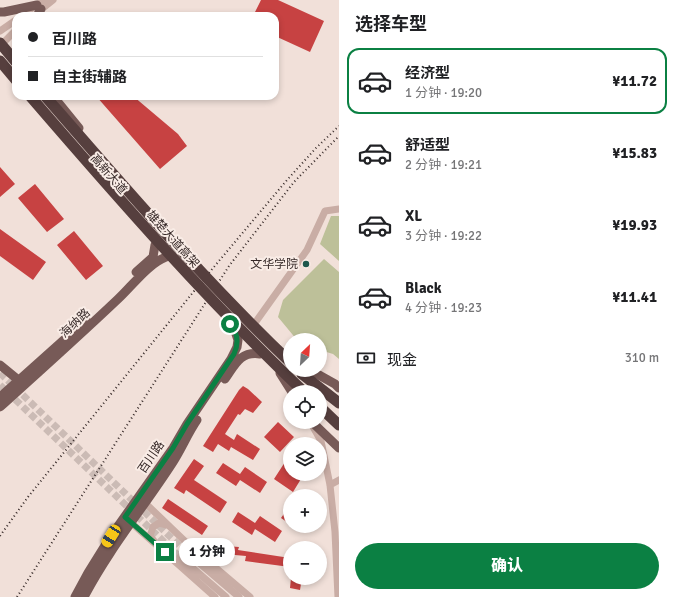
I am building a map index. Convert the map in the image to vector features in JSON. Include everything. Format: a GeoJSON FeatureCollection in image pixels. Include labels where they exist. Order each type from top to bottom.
{"type":"FeatureCollection","features":[{"type":"Feature","properties":{"kind":"highway"},"geometry":{"type":"LineString","coordinates":[[1,42],[12,57]]}},
{"type":"Feature","properties":{"kind":"highway"},"geometry":{"type":"LineString","coordinates":[[0,61],[12,75]]}},
{"type":"Feature","properties":{"kind":"highway","name":"雄楚大道高架"},"geometry":{"type":"LineString","coordinates":[[33,100],[113,193],[178,264],[266,356],[297,385]]}},
{"type":"Feature","properties":{"kind":"highway","name":"雄楚大道高架"},"geometry":{"type":"LineString","coordinates":[[48,100],[122,185],[175,243],[246,319],[283,355]]}},
{"type":"Feature","properties":{"kind":"highway"},"geometry":{"type":"LineString","coordinates":[[309,377],[339,409]]}},
{"type":"Feature","properties":{"kind":"highway"},"geometry":{"type":"LineString","coordinates":[[310,377],[339,404]]}},
{"type":"Feature","properties":{"kind":"highway"},"geometry":{"type":"LineString","coordinates":[[327,414],[338,426]]}},
{"type":"Feature","properties":{"kind":"main road"},"geometry":{"type":"LineString","coordinates":[[0,12],[40,7]]}},
{"type":"Feature","properties":{"kind":"main road"},"geometry":{"type":"LineString","coordinates":[[1,42],[12,52]]}},
{"type":"Feature","properties":{"kind":"main road"},"geometry":{"type":"LineString","coordinates":[[0,67],[12,80]]}},
{"type":"Feature","properties":{"kind":"main road","name":"高新大道"},"geometry":{"type":"LineString","coordinates":[[28,100],[175,268]]}},
{"type":"Feature","properties":{"kind":"main road","name":"高新大道"},"geometry":{"type":"LineString","coordinates":[[57,100],[68,113],[87,140],[189,254]]}},
{"type":"Feature","properties":{"kind":"main road"},"geometry":{"type":"LineString","coordinates":[[74,152],[72,141],[73,137],[78,136],[87,140]]}},
{"type":"Feature","properties":{"kind":"main road","name":"海纳路"},"geometry":{"type":"LineString","coordinates":[[22,382],[152,257],[155,251],[155,245]]}},
{"type":"Feature","properties":{"kind":"main road","name":"海纳路"},"geometry":{"type":"LineString","coordinates":[[1,401],[120,298],[139,277],[160,259],[166,257]]}},
{"type":"Feature","properties":{"kind":"main road"},"geometry":{"type":"LineString","coordinates":[[243,310],[283,351]]}},
{"type":"Feature","properties":{"kind":"main road","name":"百川路"},"geometry":{"type":"LineString","coordinates":[[75,597],[88,573],[142,500],[234,354],[238,340],[232,326],[260,354]]}},
{"type":"Feature","properties":{"kind":"main road","name":"百川路"},"geometry":{"type":"LineString","coordinates":[[142,500],[174,461],[192,428],[239,359],[246,354],[260,354]]}},
{"type":"Feature","properties":{"kind":"main road"},"geometry":{"type":"LineString","coordinates":[[260,354],[292,385]]}},
{"type":"Feature","properties":{"kind":"main road"},"geometry":{"type":"LineString","coordinates":[[0,365],[22,382]]}},
{"type":"Feature","properties":{"kind":"main road"},"geometry":{"type":"LineString","coordinates":[[280,373],[288,385]]}},
{"type":"Feature","properties":{"kind":"main road"},"geometry":{"type":"LineString","coordinates":[[318,377],[335,384],[339,388]]}},
{"type":"Feature","properties":{"kind":"main road"},"geometry":{"type":"LineString","coordinates":[[327,417],[338,426]]}},
{"type":"Feature","properties":{"kind":"main road"},"geometry":{"type":"LineString","coordinates":[[319,429],[339,448]]}},
{"type":"Feature","properties":{"kind":"main road","name":"百川路"},"geometry":{"type":"LineString","coordinates":[[84,597],[128,520]]}},
{"type":"Feature","properties":{"kind":"street"},"geometry":{"type":"LineString","coordinates":[[29,12],[53,0]]}},
{"type":"Feature","properties":{"kind":"street"},"geometry":{"type":"LineString","coordinates":[[0,31],[12,23]]}},
{"type":"Feature","properties":{"kind":"street"},"geometry":{"type":"LineString","coordinates":[[1,42],[12,33]]}},
{"type":"Feature","properties":{"kind":"street"},"geometry":{"type":"LineString","coordinates":[[255,323],[307,250],[325,211],[339,209]]}},
{"type":"Feature","properties":{"kind":"street"},"geometry":{"type":"LineString","coordinates":[[315,429],[321,441],[330,485],[336,532],[338,597]]}},
{"type":"Feature","properties":{"kind":"street"},"geometry":{"type":"LineString","coordinates":[[330,485],[339,480]]}},
{"type":"Feature","properties":{"kind":"street"},"geometry":{"type":"LineString","coordinates":[[142,500],[168,526],[250,597]]}},
{"type":"Feature","properties":{"kind":"street"},"geometry":{"type":"LineString","coordinates":[[128,520],[215,597]]}},
{"type":"Feature","properties":{"kind":"street"},"geometry":{"type":"LineString","coordinates":[[155,543],[150,536],[152,527],[159,523],[163,523],[168,526]]}},
{"type":"Feature","properties":{"kind":"street"},"geometry":{"type":"LineString","coordinates":[[185,551],[239,597]]}},
{"type":"Feature","properties":{"kind":"street"},"geometry":{"type":"LineString","coordinates":[[180,557],[226,597]]}},
{"type":"Feature","properties":{"kind":"green space"},"geometry":{"type":"Polygon","coordinates":[[[331,216],[339,216],[339,261],[320,244],[331,216]]]}},
{"type":"Feature","properties":{"kind":"green space"},"geometry":{"type":"Polygon","coordinates":[[[324,259],[339,272],[339,359],[333,354],[327,352],[327,333],[291,333],[278,317],[283,300],[324,259]]]}},
{"type":"Feature","properties":{"kind":"building"},"geometry":{"type":"Polygon","coordinates":[[[261,0],[278,0],[324,21],[310,52],[279,38],[279,12],[255,12],[261,0]]]}},
{"type":"Feature","properties":{"kind":"building"},"geometry":{"type":"Polygon","coordinates":[[[100,100],[138,100],[178,134],[187,146],[160,169],[100,100]]]}},
{"type":"Feature","properties":{"kind":"building"},"geometry":{"type":"Polygon","coordinates":[[[0,167],[15,184],[0,197],[0,167]]]}},
{"type":"Feature","properties":{"kind":"building"},"geometry":{"type":"Polygon","coordinates":[[[35,184],[64,219],[47,232],[18,198],[35,184]]]}},
{"type":"Feature","properties":{"kind":"building"},"geometry":{"type":"Polygon","coordinates":[[[0,229],[46,262],[33,280],[0,256],[0,229]]]}},
{"type":"Feature","properties":{"kind":"building"},"geometry":{"type":"Polygon","coordinates":[[[74,231],[103,266],[86,280],[57,245],[74,231]]]}},
{"type":"Feature","properties":{"kind":"building"},"geometry":{"type":"Polygon","coordinates":[[[243,386],[262,402],[253,413],[245,409],[240,415],[238,414],[225,434],[234,440],[237,434],[260,449],[253,460],[231,447],[229,451],[218,444],[213,452],[203,446],[243,386]]]}},
{"type":"Feature","properties":{"kind":"building"},"geometry":{"type":"Polygon","coordinates":[[[278,422],[283,427],[283,429],[285,429],[294,437],[283,437],[283,449],[280,452],[264,437],[278,422]]]}},
{"type":"Feature","properties":{"kind":"building"},"geometry":{"type":"Polygon","coordinates":[[[194,459],[204,466],[194,480],[227,502],[220,513],[186,490],[184,494],[174,488],[194,459]]]}},
{"type":"Feature","properties":{"kind":"building"},"geometry":{"type":"Polygon","coordinates":[[[223,463],[240,474],[245,467],[267,482],[260,493],[240,480],[236,486],[216,473],[223,463]]]}},
{"type":"Feature","properties":{"kind":"building"},"geometry":{"type":"Polygon","coordinates":[[[283,465],[283,481],[300,481],[295,489],[289,489],[274,479],[283,465]]]}},
{"type":"Feature","properties":{"kind":"building"},"geometry":{"type":"Polygon","coordinates":[[[168,499],[208,526],[202,535],[162,508],[168,499]]]}},
{"type":"Feature","properties":{"kind":"building"},"geometry":{"type":"Polygon","coordinates":[[[238,512],[255,523],[260,516],[282,531],[275,542],[255,529],[252,535],[232,522],[238,512]]]}},
{"type":"Feature","properties":{"kind":"building"},"geometry":{"type":"Polygon","coordinates":[[[225,546],[239,547],[238,550],[283,557],[283,566],[245,561],[246,556],[224,554],[225,546]]]}},
{"type":"Feature","properties":{"kind":"building"},"geometry":{"type":"Polygon","coordinates":[[[290,585],[301,585],[300,590],[290,588],[290,585]]]}},
{"type":"Feature","properties":{"kind":"tunnel"},"geometry":{"type":"LineString","coordinates":[[0,373],[185,551]]}},
{"type":"Feature","properties":{"kind":"tunnel"},"geometry":{"type":"LineString","coordinates":[[0,385],[180,557]]}},
{"type":"Feature","properties":{"kind":"railway"},"geometry":{"type":"LineString","coordinates":[[0,536],[28,497],[203,280],[287,180],[316,148],[339,126]]}},
{"type":"Feature","properties":{"kind":"railway"},"geometry":{"type":"LineString","coordinates":[[17,597],[229,266],[294,182],[339,136]]}},
{"type":"Feature","properties":{"kind":"place","name":"文华学院"},"geometry":{"type":"Point","coordinates":[306,264]}},
{"type":"Feature","properties":{"kind":"route"},"geometry":{"type":"LineString","coordinates":[[165,552],[125,517],[173,448],[187,424],[234,354],[238,340],[234,328],[230,324]]}}]}
